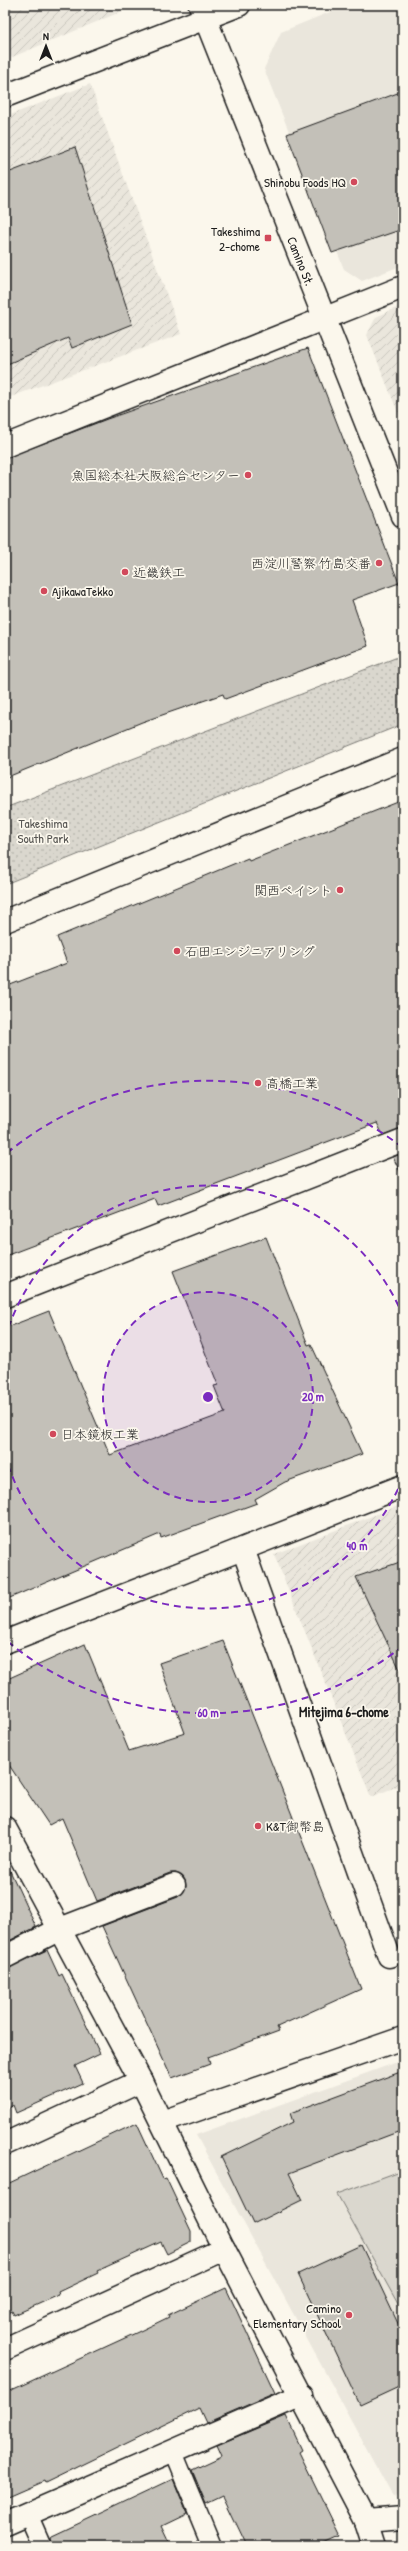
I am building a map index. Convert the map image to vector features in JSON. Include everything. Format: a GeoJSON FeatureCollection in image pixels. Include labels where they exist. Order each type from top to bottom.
{"type":"FeatureCollection","features":[{"type":"Feature","properties":{"kind":"street"},"geometry":{"type":"LineString","coordinates":[[5,96],[202,12],[239,5]]}},
{"type":"Feature","properties":{"kind":"street","name":"Camino St."},"geometry":{"type":"LineString","coordinates":[[202,12],[403,516]]}},
{"type":"Feature","properties":{"kind":"street"},"geometry":{"type":"LineString","coordinates":[[5,446],[403,287]]}},
{"type":"Feature","properties":{"kind":"street"},"geometry":{"type":"LineString","coordinates":[[5,921],[403,760]]}},
{"type":"Feature","properties":{"kind":"street"},"geometry":{"type":"LineString","coordinates":[[5,1296],[403,1140]]}},
{"type":"Feature","properties":{"kind":"street"},"geometry":{"type":"LineString","coordinates":[[5,1642],[403,1486]]}},
{"type":"Feature","properties":{"kind":"street"},"geometry":{"type":"LineString","coordinates":[[242,1549],[389,1956]]}},
{"type":"Feature","properties":{"kind":"street"},"geometry":{"type":"LineString","coordinates":[[5,1828],[141,2081],[224,2249],[302,2395],[366,2521],[374,2546]]}},
{"type":"Feature","properties":{"kind":"street"},"geometry":{"type":"LineString","coordinates":[[5,1956],[60,1929],[174,1885]]}},
{"type":"Feature","properties":{"kind":"street"},"geometry":{"type":"LineString","coordinates":[[162,2122],[403,2038]]}},
{"type":"Feature","properties":{"kind":"street"},"geometry":{"type":"LineString","coordinates":[[5,2144],[141,2081]]}},
{"type":"Feature","properties":{"kind":"street"},"geometry":{"type":"LineString","coordinates":[[5,2349],[224,2249]]}},
{"type":"Feature","properties":{"kind":"street"},"geometry":{"type":"LineString","coordinates":[[5,2524],[302,2395]]}},
{"type":"Feature","properties":{"kind":"street"},"geometry":{"type":"LineString","coordinates":[[366,2521],[403,2518]]}},
{"type":"Feature","properties":{"kind":"lane"},"geometry":{"type":"LineString","coordinates":[[172,2452],[212,2546]]}},
{"type":"Feature","properties":{"kind":"lane"},"geometry":{"type":"LineString","coordinates":[[28,2514],[42,2546]]}},
{"type":"Feature","properties":{"kind":"shaded area"},"geometry":{"type":"Polygon","coordinates":[[[5,5],[137,5],[5,60],[5,5]]]}},
{"type":"Feature","properties":{"kind":"shaded area"},"geometry":{"type":"Polygon","coordinates":[[[347,5],[403,5],[403,265],[362,281],[344,269],[264,69],[281,32],[347,5]]]}},
{"type":"Feature","properties":{"kind":"shaded area"},"geometry":{"type":"Polygon","coordinates":[[[90,84],[181,334],[5,399],[5,117],[90,84]]]}},
{"type":"Feature","properties":{"kind":"shaded area"},"geometry":{"type":"Polygon","coordinates":[[[403,305],[403,425],[367,335],[376,317],[403,305]]]}},
{"type":"Feature","properties":{"kind":"shaded area"},"geometry":{"type":"Polygon","coordinates":[[[403,1504],[403,1784],[371,1797],[274,1554],[403,1504]]]}},
{"type":"Feature","properties":{"kind":"shaded area","name":"Camino Elementary School"},"geometry":{"type":"Polygon","coordinates":[[[403,2060],[403,2496],[393,2497],[196,2135],[403,2060]]]}},
{"type":"Feature","properties":{"kind":"green space","name":"Takeshima South Park"},"geometry":{"type":"Polygon","coordinates":[[[403,655],[403,724],[5,884],[5,808],[403,655]]]}},
{"type":"Feature","properties":{"kind":"green space"},"geometry":{"type":"Polygon","coordinates":[[[403,2170],[403,2313],[337,2194],[403,2170]]]}},
{"type":"Feature","properties":{"kind":"building","name":"Shinobu Foods HQ"},"geometry":{"type":"Polygon","coordinates":[[[403,91],[403,229],[332,253],[287,134],[403,91]]]}},
{"type":"Feature","properties":{"kind":"building"},"geometry":{"type":"Polygon","coordinates":[[[75,147],[132,324],[72,348],[68,338],[5,365],[5,174],[75,147]]]}},
{"type":"Feature","properties":{"kind":"building"},"geometry":{"type":"Polygon","coordinates":[[[308,348],[399,583],[352,600],[368,646],[225,699],[223,694],[142,722],[5,778],[5,458],[107,419],[308,348]]]}},
{"type":"Feature","properties":{"kind":"building"},"geometry":{"type":"Polygon","coordinates":[[[403,800],[403,1128],[383,1135],[377,1123],[158,1206],[155,1199],[5,1256],[5,987],[67,963],[57,937],[248,858],[249,861],[403,800]]]}},
{"type":"Feature","properties":{"kind":"building"},"geometry":{"type":"Polygon","coordinates":[[[403,1153],[403,1178],[393,1157],[403,1153]]]}},
{"type":"Feature","properties":{"kind":"building"},"geometry":{"type":"Polygon","coordinates":[[[266,1237],[308,1345],[311,1344],[362,1454],[285,1482],[255,1499],[257,1503],[161,1538],[160,1534],[5,1600],[5,1328],[49,1311],[110,1455],[225,1413],[214,1386],[218,1385],[173,1271],[266,1237]]]}},
{"type":"Feature","properties":{"kind":"building"},"geometry":{"type":"Polygon","coordinates":[[[403,1561],[403,1676],[356,1577],[403,1561]]]}},
{"type":"Feature","properties":{"kind":"building"},"geometry":{"type":"Polygon","coordinates":[[[223,1641],[361,1989],[277,2027],[279,2031],[208,2057],[210,2064],[172,2078],[102,1926],[178,1897],[186,1887],[185,1880],[176,1873],[170,1873],[97,1901],[62,1818],[49,1825],[5,1759],[5,1680],[85,1644],[129,1751],[185,1733],[159,1663],[223,1641]]]}},
{"type":"Feature","properties":{"kind":"building"},"geometry":{"type":"Polygon","coordinates":[[[5,1860],[36,1927],[5,1943],[5,1860]]]}},
{"type":"Feature","properties":{"kind":"building"},"geometry":{"type":"Polygon","coordinates":[[[47,1950],[59,1976],[62,1974],[100,2054],[75,2066],[83,2083],[16,2113],[13,2105],[5,2109],[5,1969],[47,1950]]]}},
{"type":"Feature","properties":{"kind":"building"},"geometry":{"type":"Polygon","coordinates":[[[403,2071],[403,2130],[289,2173],[302,2200],[253,2224],[221,2157],[293,2122],[290,2113],[403,2071]]]}},
{"type":"Feature","properties":{"kind":"building"},"geometry":{"type":"Polygon","coordinates":[[[137,2123],[163,2179],[166,2178],[191,2231],[191,2242],[167,2254],[161,2242],[97,2271],[98,2273],[58,2292],[59,2295],[14,2315],[12,2311],[5,2315],[5,2185],[137,2123]]]}},
{"type":"Feature","properties":{"kind":"building"},"geometry":{"type":"Polygon","coordinates":[[[361,2245],[403,2334],[403,2385],[360,2405],[298,2274],[361,2245]]]}},
{"type":"Feature","properties":{"kind":"building"},"geometry":{"type":"Polygon","coordinates":[[[226,2288],[275,2393],[206,2423],[199,2408],[45,2483],[44,2481],[5,2498],[5,2393],[138,2332],[169,2317],[168,2315],[226,2288]]]}},
{"type":"Feature","properties":{"kind":"building"},"geometry":{"type":"Polygon","coordinates":[[[286,2416],[302,2450],[299,2452],[340,2536],[318,2546],[247,2546],[223,2496],[206,2504],[192,2470],[222,2456],[217,2445],[286,2416]]]}},
{"type":"Feature","properties":{"kind":"building"},"geometry":{"type":"Polygon","coordinates":[[[173,2479],[187,2513],[162,2525],[172,2546],[52,2546],[50,2537],[173,2479]]]}},
{"type":"Feature","properties":{"kind":"place","name":"Shinobu Foods HQ"},"geometry":{"type":"Point","coordinates":[354,182]}},
{"type":"Feature","properties":{"kind":"place","name":"Takeshima 2-chome"},"geometry":{"type":"Point","coordinates":[268,238]}},
{"type":"Feature","properties":{"kind":"place","name":"魚国総本社大阪総合センター"},"geometry":{"type":"Point","coordinates":[248,475]}},
{"type":"Feature","properties":{"kind":"place","name":"西淀川警察 竹島交番"},"geometry":{"type":"Point","coordinates":[379,563]}},
{"type":"Feature","properties":{"kind":"place","name":"近畿鉄工"},"geometry":{"type":"Point","coordinates":[125,572]}},
{"type":"Feature","properties":{"kind":"place","name":"AjikawaTekko"},"geometry":{"type":"Point","coordinates":[44,591]}},
{"type":"Feature","properties":{"kind":"place","name":"関西ペイント"},"geometry":{"type":"Point","coordinates":[340,890]}},
{"type":"Feature","properties":{"kind":"place","name":"石田エンジニアリング"},"geometry":{"type":"Point","coordinates":[177,951]}},
{"type":"Feature","properties":{"kind":"place","name":"高橋工業"},"geometry":{"type":"Point","coordinates":[258,1083]}},
{"type":"Feature","properties":{"kind":"place","name":"日本鏡板工業"},"geometry":{"type":"Point","coordinates":[53,1434]}},
{"type":"Feature","properties":{"kind":"place","name":"K&T御幣島"},"geometry":{"type":"Point","coordinates":[258,1826]}},
{"type":"Feature","properties":{"kind":"place","name":"Camino Elementary School"},"geometry":{"type":"Point","coordinates":[349,2315]}},
{"type":"Feature","properties":{"kind":"district","name":"Mitejima 6-chome"},"geometry":{"type":"Point","coordinates":[344,1712]}}]}
